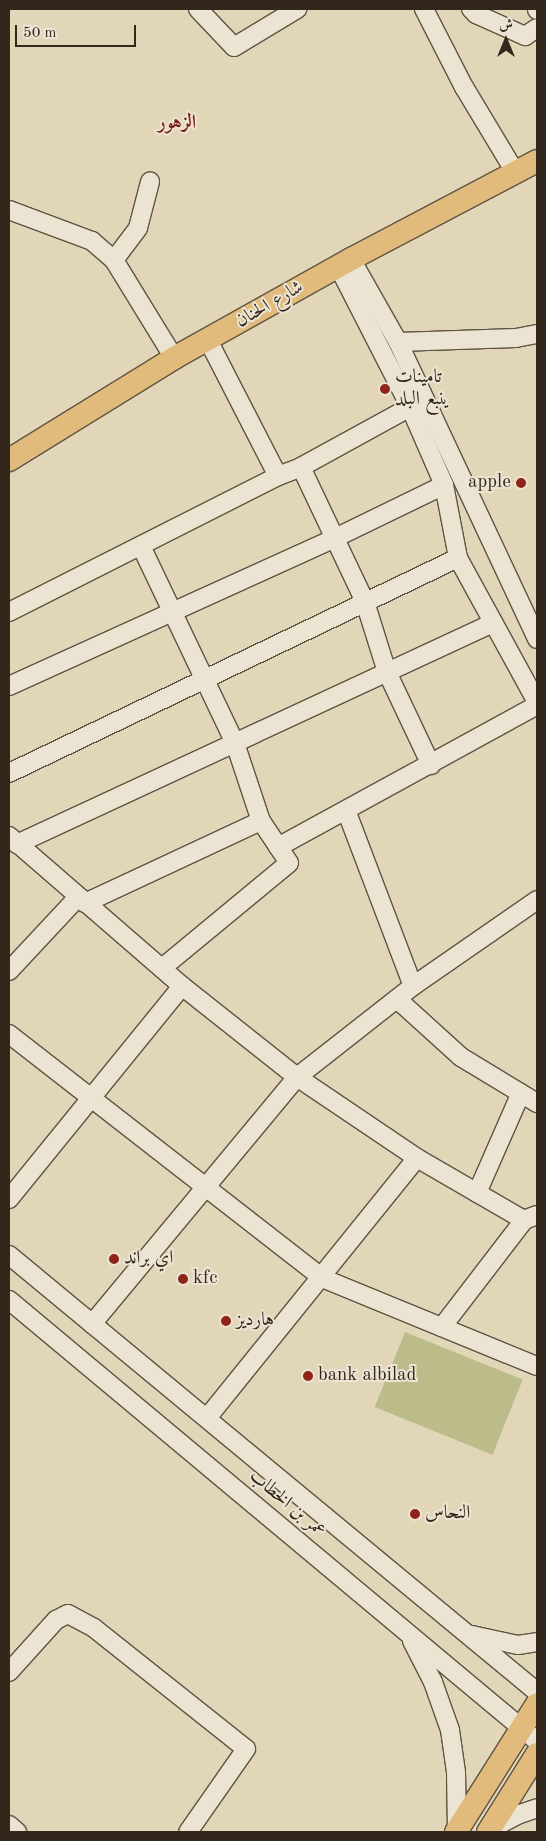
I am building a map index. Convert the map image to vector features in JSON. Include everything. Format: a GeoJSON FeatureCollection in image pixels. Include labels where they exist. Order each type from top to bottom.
{"type":"FeatureCollection","features":[{"type":"Feature","properties":{"kind":"main road","name":"شارع الحنان"},"geometry":{"type":"LineString","coordinates":[[9,460],[174,358],[345,262],[537,161]]}},
{"type":"Feature","properties":{"kind":"main road"},"geometry":{"type":"LineString","coordinates":[[457,1831],[530,1734],[537,1704]]}},
{"type":"Feature","properties":{"kind":"main road"},"geometry":{"type":"LineString","coordinates":[[488,1831],[537,1754]]}},
{"type":"Feature","properties":{"kind":"street"},"geometry":{"type":"LineString","coordinates":[[198,9],[234,47],[297,9]]}},
{"type":"Feature","properties":{"kind":"street"},"geometry":{"type":"LineString","coordinates":[[424,9],[464,87],[515,172]]}},
{"type":"Feature","properties":{"kind":"street"},"geometry":{"type":"LineString","coordinates":[[472,9],[476,14],[525,36],[537,28]]}},
{"type":"Feature","properties":{"kind":"street"},"geometry":{"type":"LineString","coordinates":[[114,260],[138,228],[150,182]]}},
{"type":"Feature","properties":{"kind":"street"},"geometry":{"type":"LineString","coordinates":[[10,214],[92,241],[114,260],[174,358]]}},
{"type":"Feature","properties":{"kind":"street"},"geometry":{"type":"LineString","coordinates":[[345,262],[398,342],[537,639]]}},
{"type":"Feature","properties":{"kind":"street"},"geometry":{"type":"LineString","coordinates":[[278,847],[431,765],[537,704],[458,558],[444,485],[345,262]]}},
{"type":"Feature","properties":{"kind":"street"},"geometry":{"type":"LineString","coordinates":[[398,342],[516,338],[537,334]]}},
{"type":"Feature","properties":{"kind":"street"},"geometry":{"type":"LineString","coordinates":[[208,340],[278,476]]}},
{"type":"Feature","properties":{"kind":"street"},"geometry":{"type":"LineString","coordinates":[[9,612],[301,466],[410,407]]}},
{"type":"Feature","properties":{"kind":"street"},"geometry":{"type":"LineString","coordinates":[[301,466],[365,602],[387,672],[431,765]]}},
{"type":"Feature","properties":{"kind":"street"},"geometry":{"type":"LineString","coordinates":[[9,686],[335,538],[444,485]]}},
{"type":"Feature","properties":{"kind":"street"},"geometry":{"type":"LineString","coordinates":[[141,546],[174,611],[235,743],[261,821],[289,863],[162,968]]}},
{"type":"Feature","properties":{"kind":"street"},"geometry":{"type":"LineString","coordinates":[[9,773],[458,558]]}},
{"type":"Feature","properties":{"kind":"street"},"geometry":{"type":"LineString","coordinates":[[442,1327],[530,1218],[476,1193],[417,1158],[297,1078],[182,986],[13,840],[235,743],[494,623]]}},
{"type":"Feature","properties":{"kind":"street"},"geometry":{"type":"LineString","coordinates":[[346,810],[413,986]]}},
{"type":"Feature","properties":{"kind":"street"},"geometry":{"type":"LineString","coordinates":[[9,971],[81,900],[261,821]]}},
{"type":"Feature","properties":{"kind":"street"},"geometry":{"type":"LineString","coordinates":[[92,1324],[297,1078],[413,986],[537,900]]}},
{"type":"Feature","properties":{"kind":"street"},"geometry":{"type":"LineString","coordinates":[[9,1199],[182,986]]}},
{"type":"Feature","properties":{"kind":"street"},"geometry":{"type":"LineString","coordinates":[[397,999],[460,1056],[537,1103]]}},
{"type":"Feature","properties":{"kind":"street"},"geometry":{"type":"LineString","coordinates":[[9,1034],[322,1278],[537,1366]]}},
{"type":"Feature","properties":{"kind":"street"},"geometry":{"type":"LineString","coordinates":[[476,1193],[520,1093]]}},
{"type":"Feature","properties":{"kind":"street"},"geometry":{"type":"LineString","coordinates":[[207,1418],[417,1158]]}},
{"type":"Feature","properties":{"kind":"street","name":"عمر بن الخطاب"},"geometry":{"type":"LineString","coordinates":[[9,1254],[537,1692]]}},
{"type":"Feature","properties":{"kind":"street","name":"عمر بن الخطاب"},"geometry":{"type":"LineString","coordinates":[[9,1300],[530,1734]]}},
{"type":"Feature","properties":{"kind":"street"},"geometry":{"type":"LineString","coordinates":[[9,1672],[56,1620],[68,1614],[94,1628],[246,1750],[188,1832]]}},
{"type":"Feature","properties":{"kind":"street"},"geometry":{"type":"LineString","coordinates":[[409,1634],[433,1682],[450,1730],[456,1772],[457,1831]]}},
{"type":"Feature","properties":{"kind":"street"},"geometry":{"type":"LineString","coordinates":[[466,1634],[518,1645],[537,1642]]}},
{"type":"Feature","properties":{"kind":"street"},"geometry":{"type":"LineString","coordinates":[[488,1831],[517,1814],[537,1808]]}},
{"type":"Feature","properties":{"kind":"street"},"geometry":{"type":"LineString","coordinates":[[9,1825],[17,1832]]}},
{"type":"Feature","properties":{"kind":"green space"},"geometry":{"type":"Polygon","coordinates":[[[405,1332],[523,1380],[492,1455],[375,1407],[405,1332]]]}},
{"type":"Feature","properties":{"kind":"place","name":"تامينات ينبع البلد"},"geometry":{"type":"Point","coordinates":[385,389]}},
{"type":"Feature","properties":{"kind":"place","name":"apple"},"geometry":{"type":"Point","coordinates":[521,483]}},
{"type":"Feature","properties":{"kind":"place","name":"اي براند"},"geometry":{"type":"Point","coordinates":[114,1259]}},
{"type":"Feature","properties":{"kind":"place","name":"kfc"},"geometry":{"type":"Point","coordinates":[183,1279]}},
{"type":"Feature","properties":{"kind":"place","name":"هارديز"},"geometry":{"type":"Point","coordinates":[226,1321]}},
{"type":"Feature","properties":{"kind":"place","name":"bank albilad"},"geometry":{"type":"Point","coordinates":[308,1376]}},
{"type":"Feature","properties":{"kind":"place","name":"النحاس"},"geometry":{"type":"Point","coordinates":[415,1514]}},
{"type":"Feature","properties":{"kind":"district","name":"الزهور"},"geometry":{"type":"Point","coordinates":[177,123]}}]}
